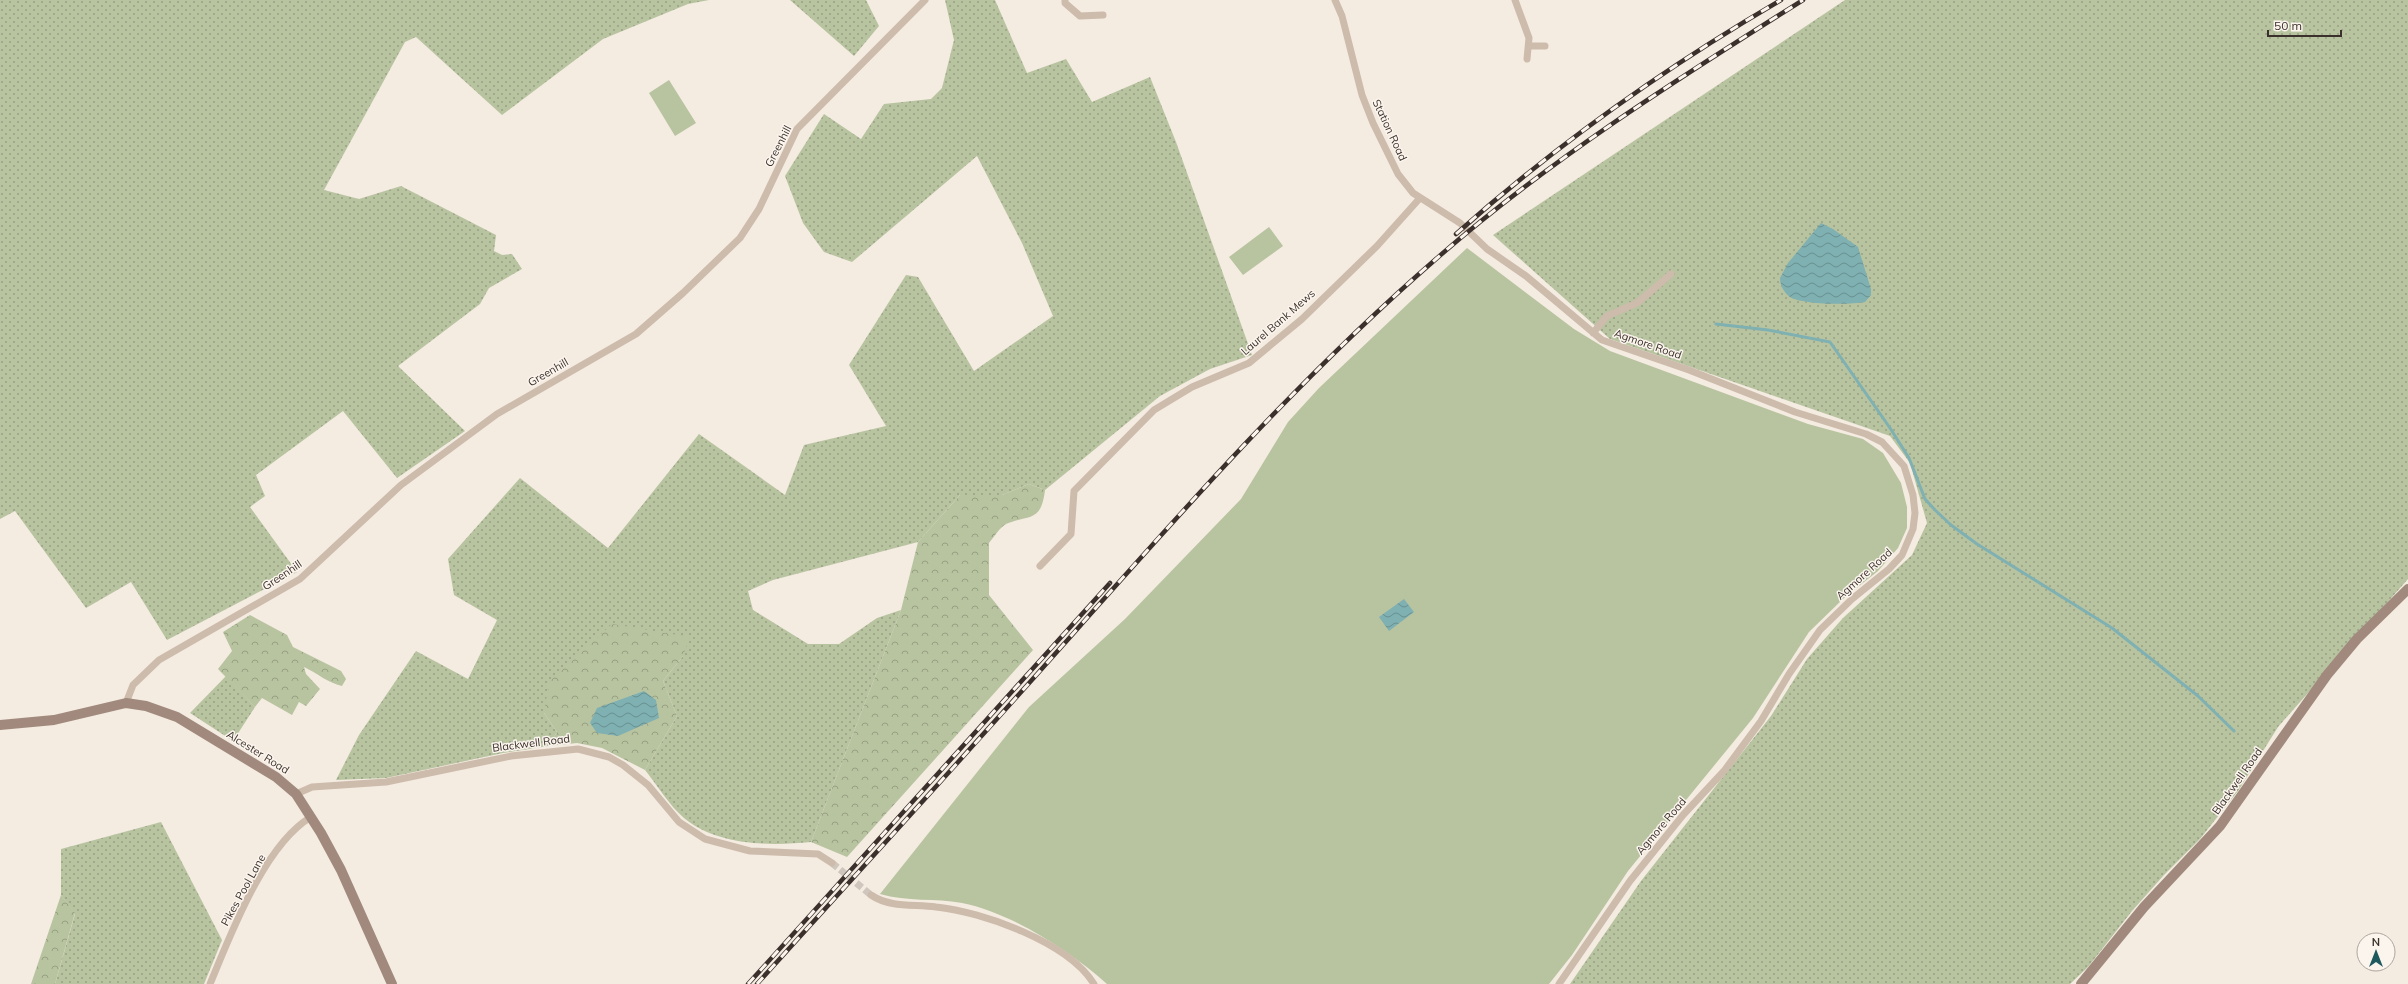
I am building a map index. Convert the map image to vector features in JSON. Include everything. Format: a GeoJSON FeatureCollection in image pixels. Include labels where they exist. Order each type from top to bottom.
{"type":"FeatureCollection","features":[{"type":"Feature","properties":{"kind":"main road","name":"Blackwell Road"},"geometry":{"type":"LineString","coordinates":[[2081,984],[2144,907],[2220,826],[2327,676],[2357,639],[2408,589]]}},
{"type":"Feature","properties":{"kind":"main road","name":"Alcester Road"},"geometry":{"type":"LineString","coordinates":[[0,725],[54,720],[126,703],[146,706],[177,717],[276,777],[296,794],[311,817],[340,870],[392,984]]}},
{"type":"Feature","properties":{"kind":"street","name":"Greenhill"},"geometry":{"type":"LineString","coordinates":[[126,703],[133,685],[159,660],[300,579],[402,485],[497,414],[636,334],[659,314],[740,238],[759,209],[797,129],[925,0]]}},
{"type":"Feature","properties":{"kind":"street"},"geometry":{"type":"LineString","coordinates":[[1065,0],[1065,3],[1080,16],[1103,15]]}},
{"type":"Feature","properties":{"kind":"street","name":"Station Road"},"geometry":{"type":"LineString","coordinates":[[1335,0],[1342,16],[1362,95],[1373,123],[1398,174],[1408,188],[1420,198],[1453,219],[1472,237]]}},
{"type":"Feature","properties":{"kind":"street"},"geometry":{"type":"LineString","coordinates":[[1515,0],[1530,46],[1527,59]]}},
{"type":"Feature","properties":{"kind":"street"},"geometry":{"type":"LineString","coordinates":[[1530,46],[1545,46]]}},
{"type":"Feature","properties":{"kind":"street","name":"Laurel Bank Mews"},"geometry":{"type":"LineString","coordinates":[[1040,566],[1072,534],[1074,491],[1154,410],[1192,387],[1249,363],[1302,319],[1372,251],[1420,198]]}},
{"type":"Feature","properties":{"kind":"street","name":"Agmore Road"},"geometry":{"type":"LineString","coordinates":[[1472,237],[1526,276],[1602,340],[1689,370],[1794,412],[1866,434],[1882,442],[1904,466],[1913,495],[1915,513],[1913,528],[1902,555],[1889,569],[1852,599],[1820,630],[1789,674],[1761,720],[1724,771],[1683,816],[1630,881],[1559,984]]}},
{"type":"Feature","properties":{"kind":"street"},"geometry":{"type":"LineString","coordinates":[[1593,332],[1607,316],[1637,303],[1671,274]]}},
{"type":"Feature","properties":{"kind":"street","name":"Blackwell Road"},"geometry":{"type":"LineString","coordinates":[[296,794],[312,787],[386,782],[511,756],[578,749],[609,757],[622,765],[648,784],[679,822],[705,839],[750,851],[818,854],[832,863]]}},
{"type":"Feature","properties":{"kind":"street","name":"Pikes Pool Lane"},"geometry":{"type":"LineString","coordinates":[[210,984],[241,912],[256,884],[294,828],[311,817]]}},
{"type":"Feature","properties":{"kind":"street"},"geometry":{"type":"LineString","coordinates":[[871,896],[890,904],[960,911],[1013,927],[1074,962],[1094,984]]}},
{"type":"Feature","properties":{"kind":"green space"},"geometry":{"type":"Polygon","coordinates":[[[0,0],[709,0],[688,4],[603,39],[502,115],[416,37],[405,42],[324,190],[359,199],[401,186],[496,235],[494,251],[502,255],[512,254],[522,269],[489,288],[480,304],[398,366],[465,431],[397,478],[343,411],[256,475],[265,496],[250,507],[297,572],[167,640],[131,582],[86,608],[15,511],[0,519],[0,0]]]}},
{"type":"Feature","properties":{"kind":"green space"},"geometry":{"type":"Polygon","coordinates":[[[790,0],[866,0],[879,26],[854,56],[790,0]]]}},
{"type":"Feature","properties":{"kind":"green space"},"geometry":{"type":"Polygon","coordinates":[[[945,0],[995,0],[1027,73],[1066,59],[1092,102],[1150,77],[1176,142],[1252,355],[1210,369],[1160,396],[1045,490],[1029,484],[1002,495],[960,495],[918,542],[773,580],[748,591],[753,610],[808,644],[839,644],[877,618],[901,610],[811,842],[762,844],[728,839],[712,834],[684,818],[668,801],[645,770],[677,716],[663,681],[683,656],[544,713],[557,732],[548,746],[503,753],[386,778],[336,780],[359,735],[416,651],[468,679],[497,620],[454,595],[448,559],[520,478],[608,548],[699,434],[785,495],[804,445],[886,426],[849,365],[906,275],[918,277],[974,371],[1053,316],[1022,243],[977,156],[852,262],[824,252],[803,223],[785,176],[824,114],[861,139],[884,104],[931,99],[942,88],[954,40],[945,0]]]}},
{"type":"Feature","properties":{"kind":"green space"},"geometry":{"type":"Polygon","coordinates":[[[1845,0],[2408,0],[2408,579],[2278,727],[2238,791],[2200,839],[2164,875],[2132,911],[2088,967],[2070,984],[1570,984],[1641,881],[1771,716],[1807,659],[1843,618],[1912,555],[1927,523],[1910,463],[1890,436],[1610,339],[1493,235],[1845,0]]]}},
{"type":"Feature","properties":{"kind":"green space"},"geometry":{"type":"Polygon","coordinates":[[[669,80],[696,123],[675,136],[649,93],[669,80]]]}},
{"type":"Feature","properties":{"kind":"green space"},"geometry":{"type":"Polygon","coordinates":[[[1269,227],[1283,246],[1243,275],[1229,257],[1269,227]]]}},
{"type":"Feature","properties":{"kind":"green space"},"geometry":{"type":"Polygon","coordinates":[[[1467,248],[1574,329],[1610,351],[1808,424],[1863,439],[1883,453],[1901,483],[1907,507],[1907,528],[1898,548],[1878,571],[1844,598],[1809,632],[1753,718],[1628,871],[1572,955],[1549,984],[1107,984],[1092,971],[1058,947],[1020,924],[1001,915],[962,903],[900,898],[880,894],[1029,707],[1125,619],[1241,499],[1288,422],[1319,388],[1467,248]]]}},
{"type":"Feature","properties":{"kind":"green space"},"geometry":{"type":"Polygon","coordinates":[[[1029,484],[1045,490],[1043,501],[1037,513],[1027,518],[1004,525],[989,543],[989,595],[1033,650],[847,857],[811,842],[901,610],[918,542],[960,495],[1002,495],[1029,484]]]}},
{"type":"Feature","properties":{"kind":"green space"},"geometry":{"type":"Polygon","coordinates":[[[250,615],[287,635],[293,647],[341,671],[346,679],[342,686],[327,680],[304,667],[306,674],[320,689],[306,706],[299,702],[292,715],[262,698],[255,707],[218,669],[232,651],[223,632],[250,615]]]}},
{"type":"Feature","properties":{"kind":"green space"},"geometry":{"type":"Polygon","coordinates":[[[612,624],[690,637],[683,656],[663,681],[677,716],[645,770],[602,748],[577,743],[548,746],[557,732],[544,713],[549,682],[612,624]]]}},
{"type":"Feature","properties":{"kind":"green space"},"geometry":{"type":"Polygon","coordinates":[[[226,676],[255,707],[233,741],[190,713],[226,676]]]}},
{"type":"Feature","properties":{"kind":"green space"},"geometry":{"type":"Polygon","coordinates":[[[161,822],[222,940],[204,984],[55,984],[75,914],[61,895],[61,849],[161,822]]]}},
{"type":"Feature","properties":{"kind":"green space"},"geometry":{"type":"Polygon","coordinates":[[[61,895],[75,913],[55,984],[31,984],[61,895]]]}},
{"type":"Feature","properties":{"kind":"water"},"geometry":{"type":"Polygon","coordinates":[[[1821,223],[1833,229],[1858,247],[1871,289],[1871,295],[1865,302],[1838,304],[1805,302],[1790,297],[1783,289],[1780,278],[1788,263],[1821,223]]]}},
{"type":"Feature","properties":{"kind":"water"},"geometry":{"type":"Polygon","coordinates":[[[1404,599],[1414,612],[1389,631],[1379,617],[1404,599]]]}},
{"type":"Feature","properties":{"kind":"water"},"geometry":{"type":"Polygon","coordinates":[[[644,691],[656,700],[659,718],[618,736],[597,733],[590,723],[597,708],[644,691]]]}},
{"type":"Feature","properties":{"kind":"waterway"},"geometry":{"type":"LineString","coordinates":[[1716,324],[1768,330],[1830,342],[1909,458],[1925,499],[1935,510],[1951,525],[1977,544],[2112,628],[2198,696],[2234,731]]}},
{"type":"Feature","properties":{"kind":"tunnel"},"geometry":{"type":"LineString","coordinates":[[832,863],[871,895]]}},
{"type":"Feature","properties":{"kind":"railway"},"geometry":{"type":"LineString","coordinates":[[1456,234],[1533,169],[1613,109],[1696,52],[1781,0]]}},
{"type":"Feature","properties":{"kind":"railway"},"geometry":{"type":"LineString","coordinates":[[757,984],[1197,495],[1337,350],[1436,259],[1523,188],[1614,122],[1803,0]]}},
{"type":"Feature","properties":{"kind":"railway"},"geometry":{"type":"LineString","coordinates":[[748,984],[1110,583]]}}]}
